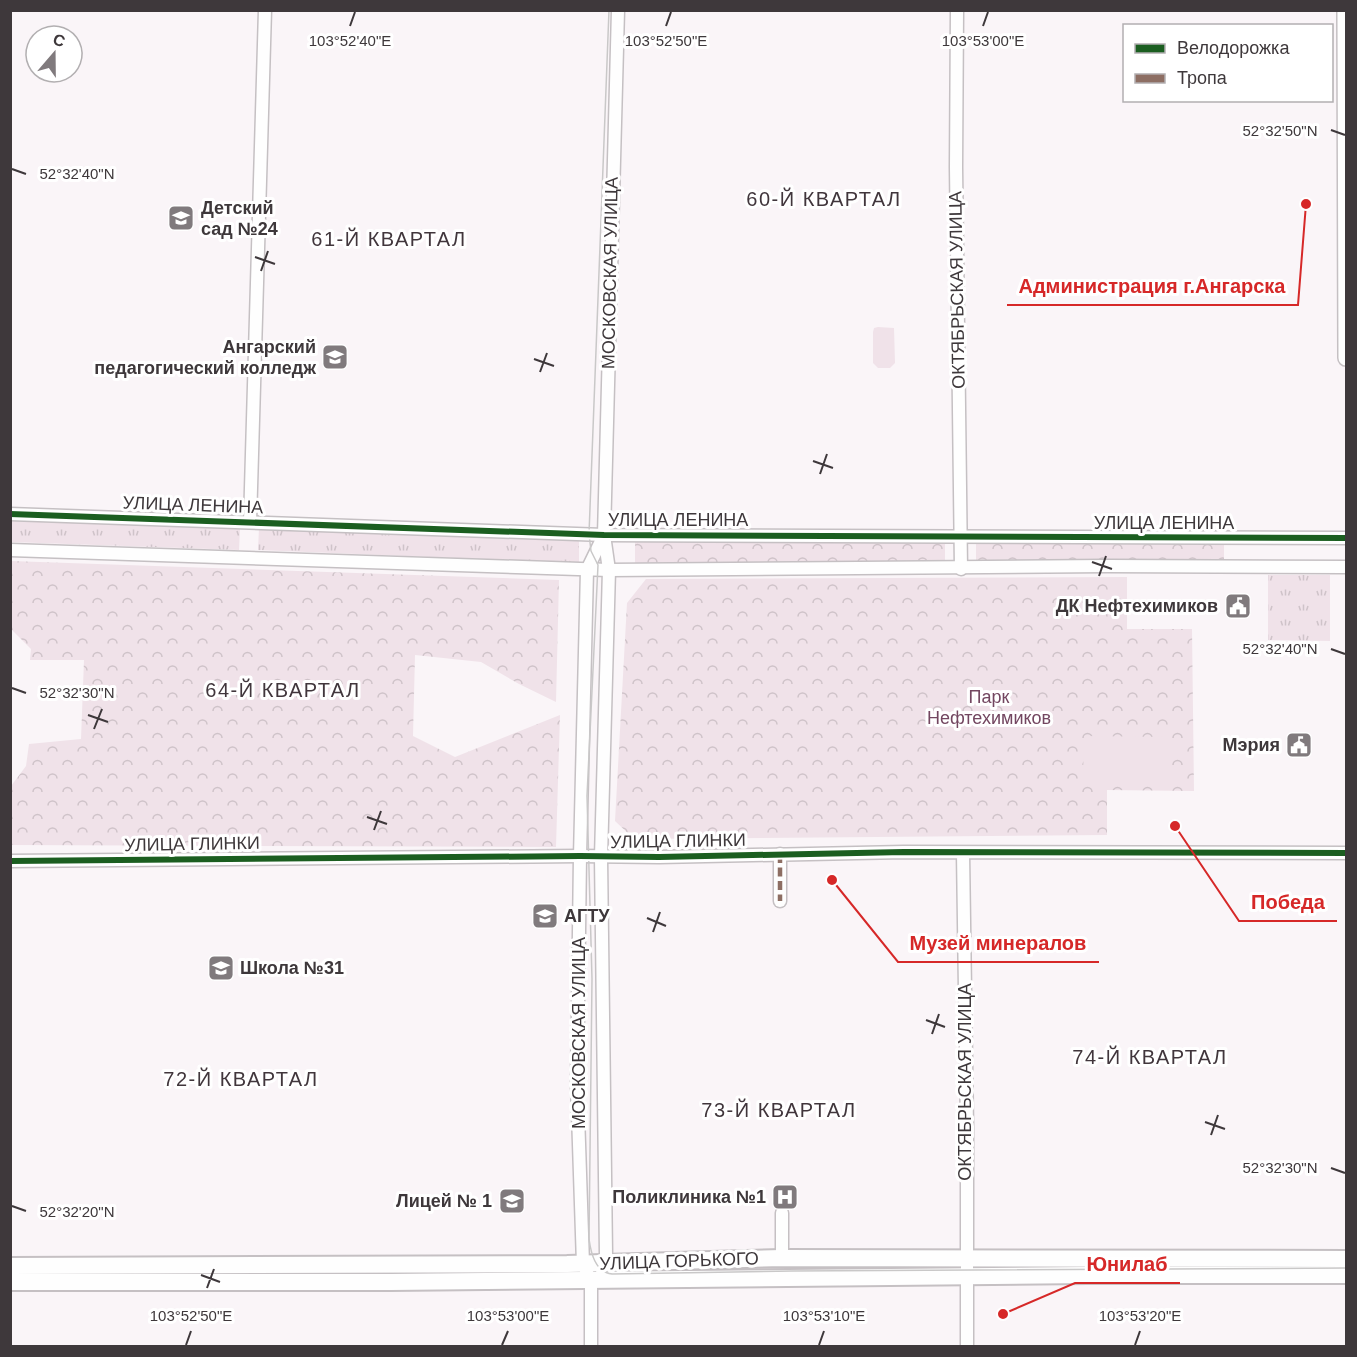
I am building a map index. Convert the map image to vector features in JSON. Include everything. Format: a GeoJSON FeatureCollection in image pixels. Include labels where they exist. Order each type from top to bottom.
{"type":"FeatureCollection","features":[{"type":"Feature","properties":{"kind":"main road","name":"УЛИЦА ГОРЬКОГО"},"geometry":{"type":"LineString","coordinates":[[10,1266],[583,1264],[783,1258],[1347,1259]]}},
{"type":"Feature","properties":{"kind":"main road","name":"УЛИЦА ГОРЬКОГО"},"geometry":{"type":"LineString","coordinates":[[10,1282],[591,1281],[966,1276],[1347,1275]]}},
{"type":"Feature","properties":{"kind":"street"},"geometry":{"type":"LineString","coordinates":[[250,522],[265,10]]}},
{"type":"Feature","properties":{"kind":"street","name":"МОСКОВСКАЯ УЛИЦА"},"geometry":{"type":"LineString","coordinates":[[604,1263],[606,1251],[601,857],[609,570],[604,535],[618,10]]}},
{"type":"Feature","properties":{"kind":"street","name":"ОКТЯБРЬСКАЯ УЛИЦА"},"geometry":{"type":"LineString","coordinates":[[957,10],[956,247],[961,569]]}},
{"type":"Feature","properties":{"kind":"street"},"geometry":{"type":"LineString","coordinates":[[1345,10],[1347,358]]}},
{"type":"Feature","properties":{"kind":"street","name":"УЛИЦА ЛЕНИНА"},"geometry":{"type":"LineString","coordinates":[[10,514],[604,535],[1347,538]]}},
{"type":"Feature","properties":{"kind":"street","name":"МОСКОВСКАЯ УЛИЦА"},"geometry":{"type":"LineString","coordinates":[[591,1347],[591,1281],[583,1264],[577,1084],[580,856],[587,570],[604,535]]}},
{"type":"Feature","properties":{"kind":"street"},"geometry":{"type":"LineString","coordinates":[[10,550],[587,570],[961,569],[1107,566],[1347,567]]}},
{"type":"Feature","properties":{"kind":"street","name":"ОКТЯБРЬСКАЯ УЛИЦА"},"geometry":{"type":"LineString","coordinates":[[963,853],[966,1347]]}},
{"type":"Feature","properties":{"kind":"street","name":"УЛИЦА ГЛИНКИ"},"geometry":{"type":"LineString","coordinates":[[10,861],[780,854],[1347,853]]}},
{"type":"Feature","properties":{"kind":"street"},"geometry":{"type":"LineString","coordinates":[[780,854],[780,902]]}},
{"type":"Feature","properties":{"kind":"street"},"geometry":{"type":"LineString","coordinates":[[782,1213],[783,1258]]}},
{"type":"Feature","properties":{"kind":"street"},"geometry":{"type":"LineString","coordinates":[[591,1281],[604,1263]]}},
{"type":"Feature","properties":{"kind":"green space"},"geometry":{"type":"Polygon","coordinates":[[[874,328],[894,328],[895,363],[890,368],[878,368],[873,363],[873,332],[874,328]]]}},
{"type":"Feature","properties":{"kind":"green space"},"geometry":{"type":"Polygon","coordinates":[[[11,521],[240,528],[239,550],[11,542],[11,521]]]}},
{"type":"Feature","properties":{"kind":"green space"},"geometry":{"type":"Polygon","coordinates":[[[259,528],[579,540],[579,563],[258,550],[259,528]]]}},
{"type":"Feature","properties":{"kind":"green space"},"geometry":{"type":"Polygon","coordinates":[[[635,540],[945,543],[945,562],[635,563],[635,540]]]}},
{"type":"Feature","properties":{"kind":"green space"},"geometry":{"type":"Polygon","coordinates":[[[976,544],[1224,544],[1224,560],[976,560],[976,544]]]}},
{"type":"Feature","properties":{"kind":"green space"},"geometry":{"type":"Polygon","coordinates":[[[11,561],[559,580],[556,702],[481,662],[415,655],[413,736],[455,757],[560,715],[556,847],[11,845],[11,786],[26,766],[29,744],[81,739],[84,660],[30,660],[31,649],[11,629],[11,561]]]}},
{"type":"Feature","properties":{"kind":"green space"},"geometry":{"type":"Polygon","coordinates":[[[1268,575],[1330,575],[1330,641],[1268,640],[1268,575]]]}},
{"type":"Feature","properties":{"kind":"green space","name":"Парк Нефтехимиков"},"geometry":{"type":"Polygon","coordinates":[[[1127,577],[1127,629],[1192,629],[1194,791],[1107,790],[1107,835],[634,839],[615,821],[627,603],[646,579],[1127,577]]]}},
{"type":"Feature","properties":{"kind":"green space"},"geometry":{"type":"Polygon","coordinates":[[[1084,736],[1170,737],[1170,780],[1083,780],[1084,736]]]}},
{"type":"Feature","properties":{"kind":"tram line"},"geometry":{"type":"LineString","coordinates":[[609,10],[589,534],[591,551],[598,565],[587,796],[592,979],[589,1239],[595,1261],[602,1270],[612,1274],[1346,1268]]}},
{"type":"Feature","properties":{"kind":"marked path"},"geometry":{"type":"LineString","coordinates":[[780,854],[780,901]]}},
{"type":"Feature","properties":{"kind":"cycle path"},"geometry":{"type":"LineString","coordinates":[[10,514],[604,535],[1346,538]]}},
{"type":"Feature","properties":{"kind":"cycle path"},"geometry":{"type":"LineString","coordinates":[[10,861],[659,857],[904,852],[1346,853]]}},
{"type":"Feature","properties":{"kind":"place","name":"Администрация г.Ангарска"},"geometry":{"type":"Point","coordinates":[1306,204]}},
{"type":"Feature","properties":{"kind":"place","name":"Детский сад №24"},"geometry":{"type":"Point","coordinates":[181,218]}},
{"type":"Feature","properties":{"kind":"place","name":"Ангарский педагогический колледж"},"geometry":{"type":"Point","coordinates":[335,357]}},
{"type":"Feature","properties":{"kind":"place","name":"ДК Нефтехимиков"},"geometry":{"type":"Point","coordinates":[1238,606]}},
{"type":"Feature","properties":{"kind":"place","name":"Мэрия"},"geometry":{"type":"Point","coordinates":[1299,745]}},
{"type":"Feature","properties":{"kind":"place","name":"Победа"},"geometry":{"type":"Point","coordinates":[1175,826]}},
{"type":"Feature","properties":{"kind":"place","name":"Музей минералов"},"geometry":{"type":"Point","coordinates":[832,880]}},
{"type":"Feature","properties":{"kind":"place","name":"АГТУ"},"geometry":{"type":"Point","coordinates":[545,916]}},
{"type":"Feature","properties":{"kind":"place","name":"Школа №31"},"geometry":{"type":"Point","coordinates":[221,968]}},
{"type":"Feature","properties":{"kind":"place","name":"Поликлиника №1"},"geometry":{"type":"Point","coordinates":[785,1197]}},
{"type":"Feature","properties":{"kind":"place","name":"Лицей № 1"},"geometry":{"type":"Point","coordinates":[512,1201]}},
{"type":"Feature","properties":{"kind":"place","name":"Юнилаб"},"geometry":{"type":"Point","coordinates":[1003,1314]}},
{"type":"Feature","properties":{"kind":"district","name":"60-Й КВАРТАЛ"},"geometry":{"type":"Point","coordinates":[824,199]}},
{"type":"Feature","properties":{"kind":"district","name":"61-Й КВАРТАЛ"},"geometry":{"type":"Point","coordinates":[389,239]}},
{"type":"Feature","properties":{"kind":"district","name":"64-Й КВАРТАЛ"},"geometry":{"type":"Point","coordinates":[283,690]}},
{"type":"Feature","properties":{"kind":"district","name":"74-Й КВАРТАЛ"},"geometry":{"type":"Point","coordinates":[1150,1057]}},
{"type":"Feature","properties":{"kind":"district","name":"72-Й КВАРТАЛ"},"geometry":{"type":"Point","coordinates":[241,1079]}},
{"type":"Feature","properties":{"kind":"district","name":"73-Й КВАРТАЛ"},"geometry":{"type":"Point","coordinates":[779,1110]}}]}
